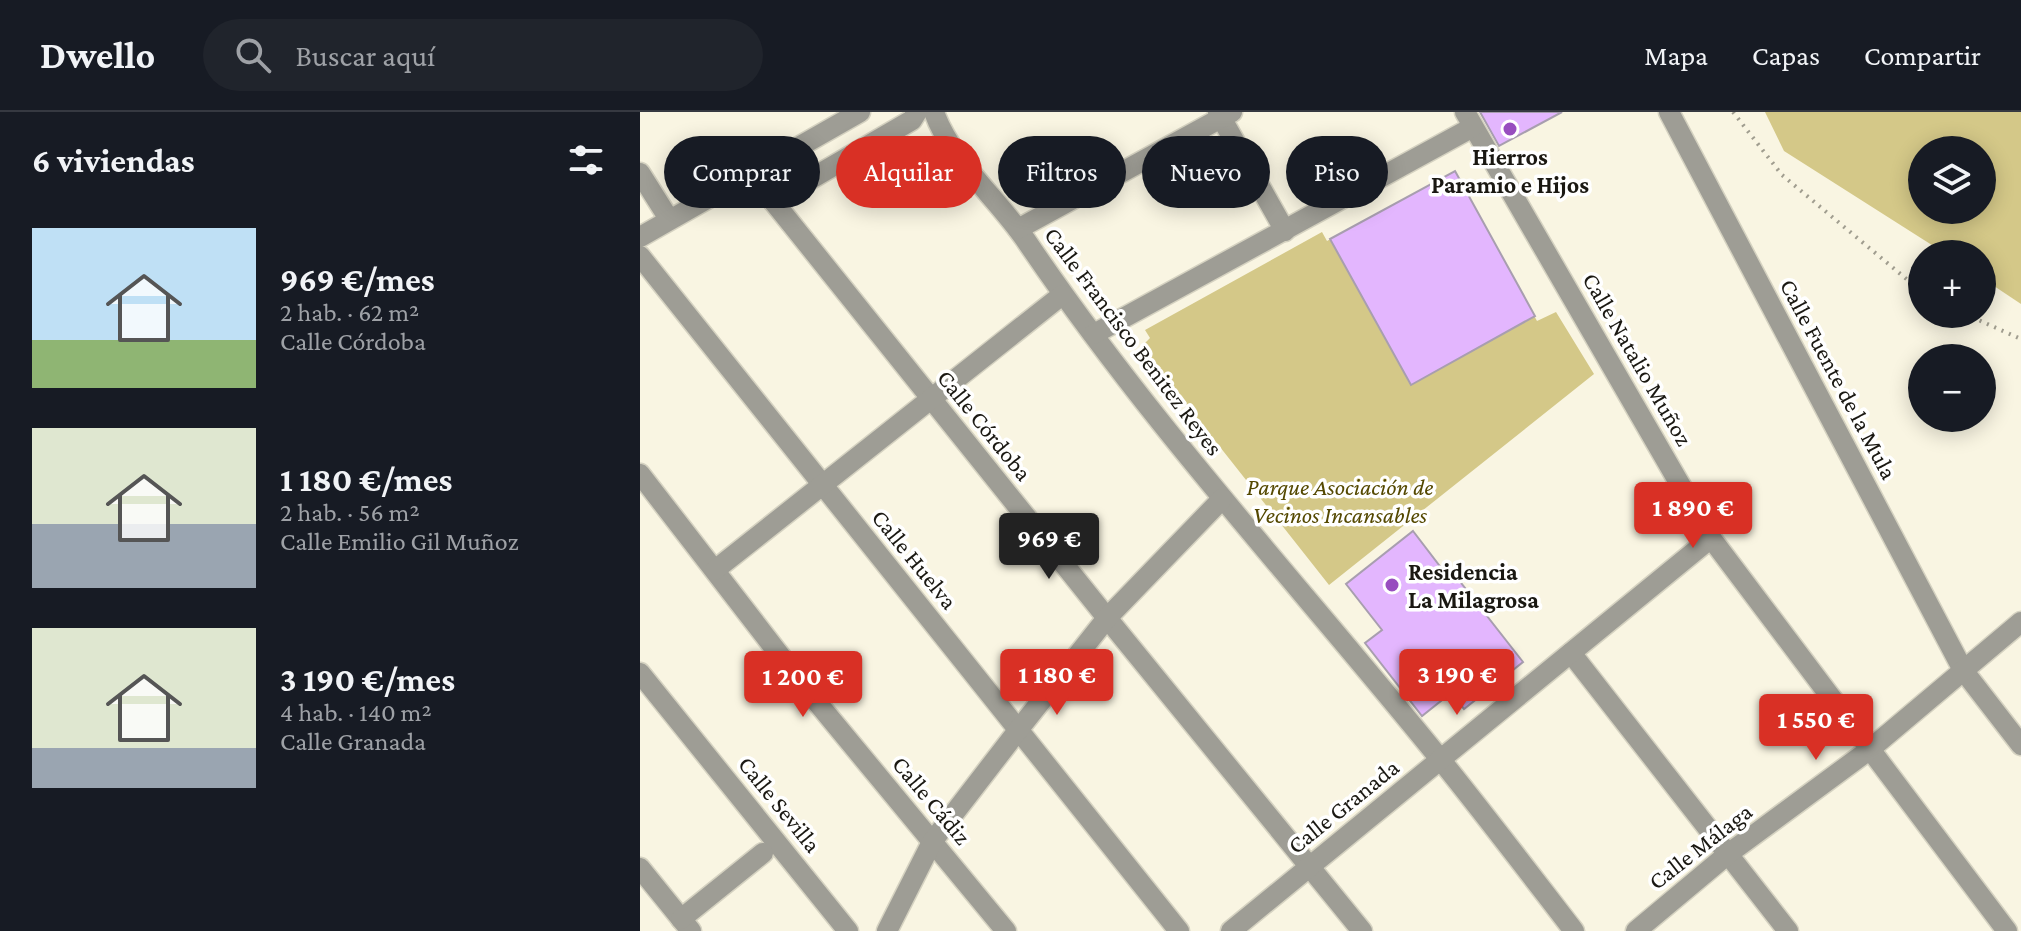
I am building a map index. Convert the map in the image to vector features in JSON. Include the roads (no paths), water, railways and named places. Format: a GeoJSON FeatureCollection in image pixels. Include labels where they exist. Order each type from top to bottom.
{"type":"FeatureCollection","features":[{"type":"Feature","properties":{"kind":"street"},"geometry":{"type":"LineString","coordinates":[[818,136],[860,112]]}},
{"type":"Feature","properties":{"kind":"street","name":"Calle Fuente de la Mula"},"geometry":{"type":"LineString","coordinates":[[1669,112],[1963,670],[2021,745]]}},
{"type":"Feature","properties":{"kind":"street"},"geometry":{"type":"LineString","coordinates":[[820,174],[912,120],[934,114]]}},
{"type":"Feature","properties":{"kind":"street","name":"Calle Francisco Benitez Reyes"},"geometry":{"type":"LineString","coordinates":[[934,114],[950,144],[1018,229],[1062,295],[1222,499],[1440,759],[1574,931]]}},
{"type":"Feature","properties":{"kind":"street"},"geometry":{"type":"LineString","coordinates":[[1018,229],[1224,114],[1285,231]]}},
{"type":"Feature","properties":{"kind":"street"},"geometry":{"type":"LineString","coordinates":[[1094,334],[1285,231],[1469,119]]}},
{"type":"Feature","properties":{"kind":"street","name":"Calle Natalio Muñoz"},"geometry":{"type":"LineString","coordinates":[[1469,119],[1711,538],[2007,931]]}},
{"type":"Feature","properties":{"kind":"street"},"geometry":{"type":"LineString","coordinates":[[640,173],[669,219]]}},
{"type":"Feature","properties":{"kind":"street"},"geometry":{"type":"LineString","coordinates":[[640,237],[689,208]]}},
{"type":"Feature","properties":{"kind":"street","name":"Calle Córdoba"},"geometry":{"type":"LineString","coordinates":[[779,208],[1362,931]]}},
{"type":"Feature","properties":{"kind":"street","name":"Calle Huelva"},"geometry":{"type":"LineString","coordinates":[[640,256],[1179,931]]}},
{"type":"Feature","properties":{"kind":"street"},"geometry":{"type":"LineString","coordinates":[[715,570],[1062,295]]}},
{"type":"Feature","properties":{"kind":"street","name":"Calle Cádiz"},"geometry":{"type":"LineString","coordinates":[[641,477],[806,689],[1006,931]]}},
{"type":"Feature","properties":{"kind":"street"},"geometry":{"type":"LineString","coordinates":[[887,931],[932,842],[1019,729],[1107,618],[1222,499]]}},
{"type":"Feature","properties":{"kind":"street","name":"Calle Granada"},"geometry":{"type":"LineString","coordinates":[[1231,931],[1711,538]]}},
{"type":"Feature","properties":{"kind":"street","name":"Calle Málaga"},"geometry":{"type":"LineString","coordinates":[[1636,931],[1728,854],[1869,750],[2021,622]]}},
{"type":"Feature","properties":{"kind":"street"},"geometry":{"type":"LineString","coordinates":[[1571,653],[1788,931]]}},
{"type":"Feature","properties":{"kind":"street","name":"Calle Sevilla"},"geometry":{"type":"LineString","coordinates":[[640,673],[848,931]]}},
{"type":"Feature","properties":{"kind":"street"},"geometry":{"type":"LineString","coordinates":[[640,868],[686,925],[763,853]]}},
{"type":"Feature","properties":{"kind":"place","name":"Hierros Paramio e Hijos"},"geometry":{"type":"Point","coordinates":[1510,129]}},
{"type":"Feature","properties":{"kind":"place","name":"Residencia La Milagrosa"},"geometry":{"type":"Point","coordinates":[1392,585]}},
{"type":"Feature","properties":{"kind":"park label","name":"Parque Asociación de Vecinos Incansables"},"geometry":{"type":"Point","coordinates":[1340,500]}}]}
